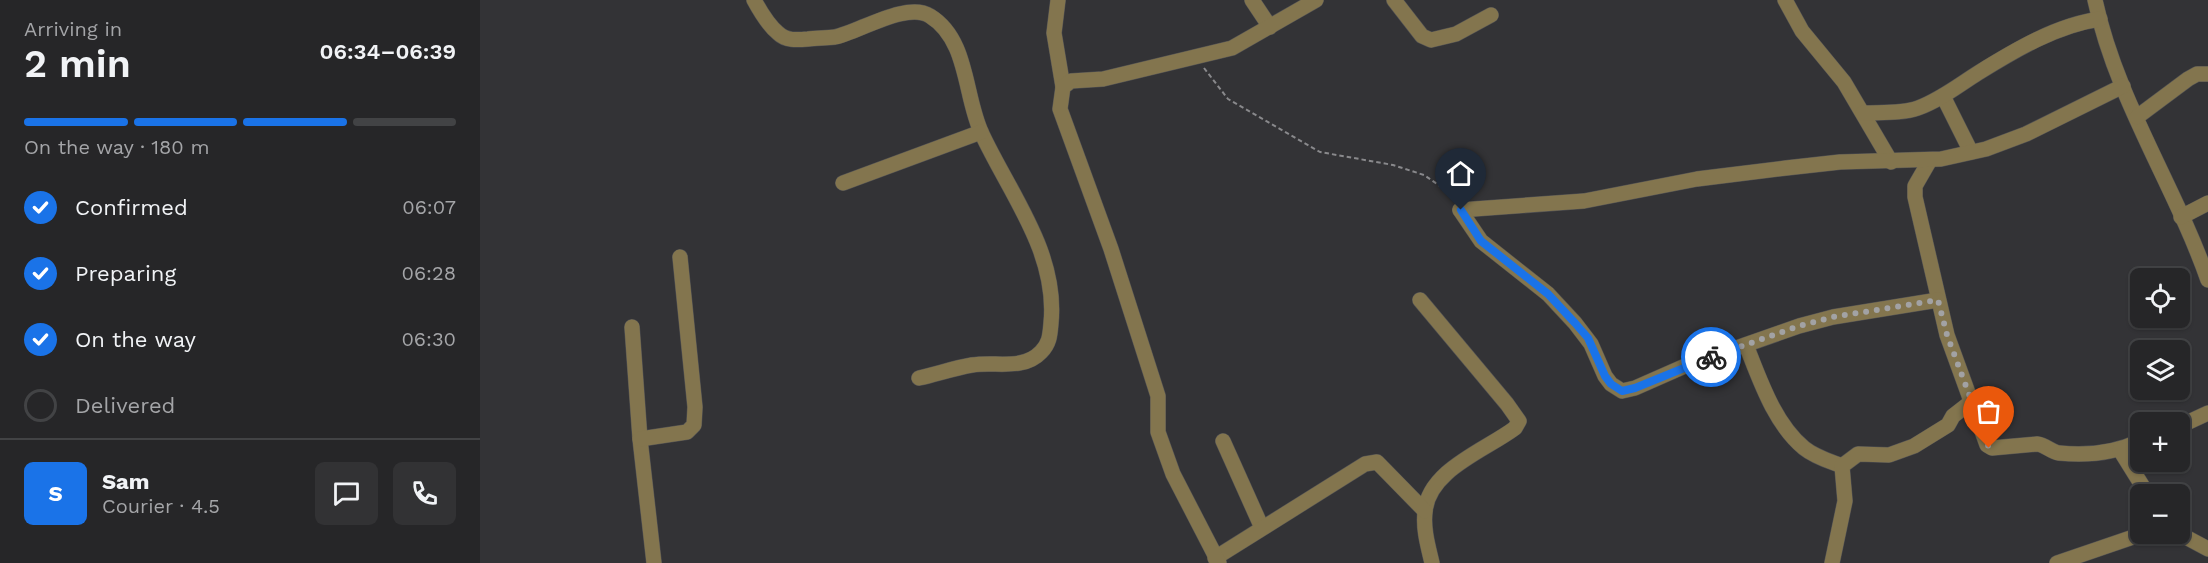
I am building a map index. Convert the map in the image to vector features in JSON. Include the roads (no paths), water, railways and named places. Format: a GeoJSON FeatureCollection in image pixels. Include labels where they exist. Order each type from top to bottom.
{"type":"FeatureCollection","features":[{"type":"Feature","properties":{"kind":"street"},"geometry":{"type":"LineString","coordinates":[[754,0],[778,34],[792,40],[836,37],[901,14],[916,12],[929,15],[946,31],[956,47],[981,132],[1018,199],[1040,250],[1054,303],[1050,339],[1041,352],[1029,361],[1005,365],[974,365],[919,378]]}},
{"type":"Feature","properties":{"kind":"street"},"geometry":{"type":"LineString","coordinates":[[1058,0],[1054,33],[1063,87],[1060,109],[1112,249],[1158,396],[1158,432],[1173,474],[1217,560],[1262,528],[1365,464],[1377,462],[1425,511]]}},
{"type":"Feature","properties":{"kind":"street"},"geometry":{"type":"LineString","coordinates":[[1252,0],[1270,27]]}},
{"type":"Feature","properties":{"kind":"street"},"geometry":{"type":"LineString","coordinates":[[1063,87],[1076,80],[1103,79],[1232,48],[1316,0]]}},
{"type":"Feature","properties":{"kind":"street"},"geometry":{"type":"LineString","coordinates":[[1394,0],[1422,36],[1431,40],[1456,34],[1491,15]]}},
{"type":"Feature","properties":{"kind":"street"},"geometry":{"type":"LineString","coordinates":[[1785,0],[1802,31],[1844,82],[1891,162]]}},
{"type":"Feature","properties":{"kind":"street"},"geometry":{"type":"LineString","coordinates":[[2095,0],[2123,86],[2208,280]]}},
{"type":"Feature","properties":{"kind":"street"},"geometry":{"type":"LineString","coordinates":[[1863,112],[1910,110],[1943,96],[2000,59],[2057,31],[2073,24],[2100,19]]}},
{"type":"Feature","properties":{"kind":"street"},"geometry":{"type":"LineString","coordinates":[[2137,117],[2188,79],[2208,74]]}},
{"type":"Feature","properties":{"kind":"street"},"geometry":{"type":"LineString","coordinates":[[1938,300],[1833,317],[1799,326],[1622,391],[1617,389],[1605,376],[1591,344],[1575,323],[1548,294],[1481,241],[1461,210],[1584,201],[1697,178],[1840,162],[1930,160],[1971,152],[2026,134],[2123,86]]}},
{"type":"Feature","properties":{"kind":"street"},"geometry":{"type":"LineString","coordinates":[[1943,96],[1971,152]]}},
{"type":"Feature","properties":{"kind":"street"},"geometry":{"type":"LineString","coordinates":[[843,183],[981,132]]}},
{"type":"Feature","properties":{"kind":"street"},"geometry":{"type":"LineString","coordinates":[[1930,160],[1915,186],[1915,192],[1947,335],[1989,448],[2037,444],[2044,445],[2058,453],[2093,454],[2120,450],[2130,446]]}},
{"type":"Feature","properties":{"kind":"street"},"geometry":{"type":"LineString","coordinates":[[2181,217],[2208,203]]}},
{"type":"Feature","properties":{"kind":"street"},"geometry":{"type":"LineString","coordinates":[[640,439],[687,432],[694,425],[695,407],[680,258]]}},
{"type":"Feature","properties":{"kind":"street"},"geometry":{"type":"LineString","coordinates":[[1420,300],[1519,421],[1515,428],[1471,455],[1435,484],[1428,496],[1425,511],[1425,530],[1432,563]]}},
{"type":"Feature","properties":{"kind":"street"},"geometry":{"type":"LineString","coordinates":[[632,327],[640,439],[654,563]]}},
{"type":"Feature","properties":{"kind":"street"},"geometry":{"type":"LineString","coordinates":[[1746,345],[1767,396],[1802,447],[1842,466]]}},
{"type":"Feature","properties":{"kind":"street"},"geometry":{"type":"LineString","coordinates":[[1842,466],[1858,454],[1889,455],[1914,446],[1948,425],[1953,416],[1971,402]]}},
{"type":"Feature","properties":{"kind":"street"},"geometry":{"type":"LineString","coordinates":[[2190,421],[2208,413]]}},
{"type":"Feature","properties":{"kind":"street"},"geometry":{"type":"LineString","coordinates":[[1223,441],[1262,528]]}},
{"type":"Feature","properties":{"kind":"street"},"geometry":{"type":"LineString","coordinates":[[2120,450],[2141,484]]}},
{"type":"Feature","properties":{"kind":"street"},"geometry":{"type":"LineString","coordinates":[[1832,563],[1845,501],[1842,466]]}},
{"type":"Feature","properties":{"kind":"street"},"geometry":{"type":"LineString","coordinates":[[2057,563],[2130,538]]}},
{"type":"Feature","properties":{"kind":"street"},"geometry":{"type":"LineString","coordinates":[[2190,539],[2208,549]]}}]}
